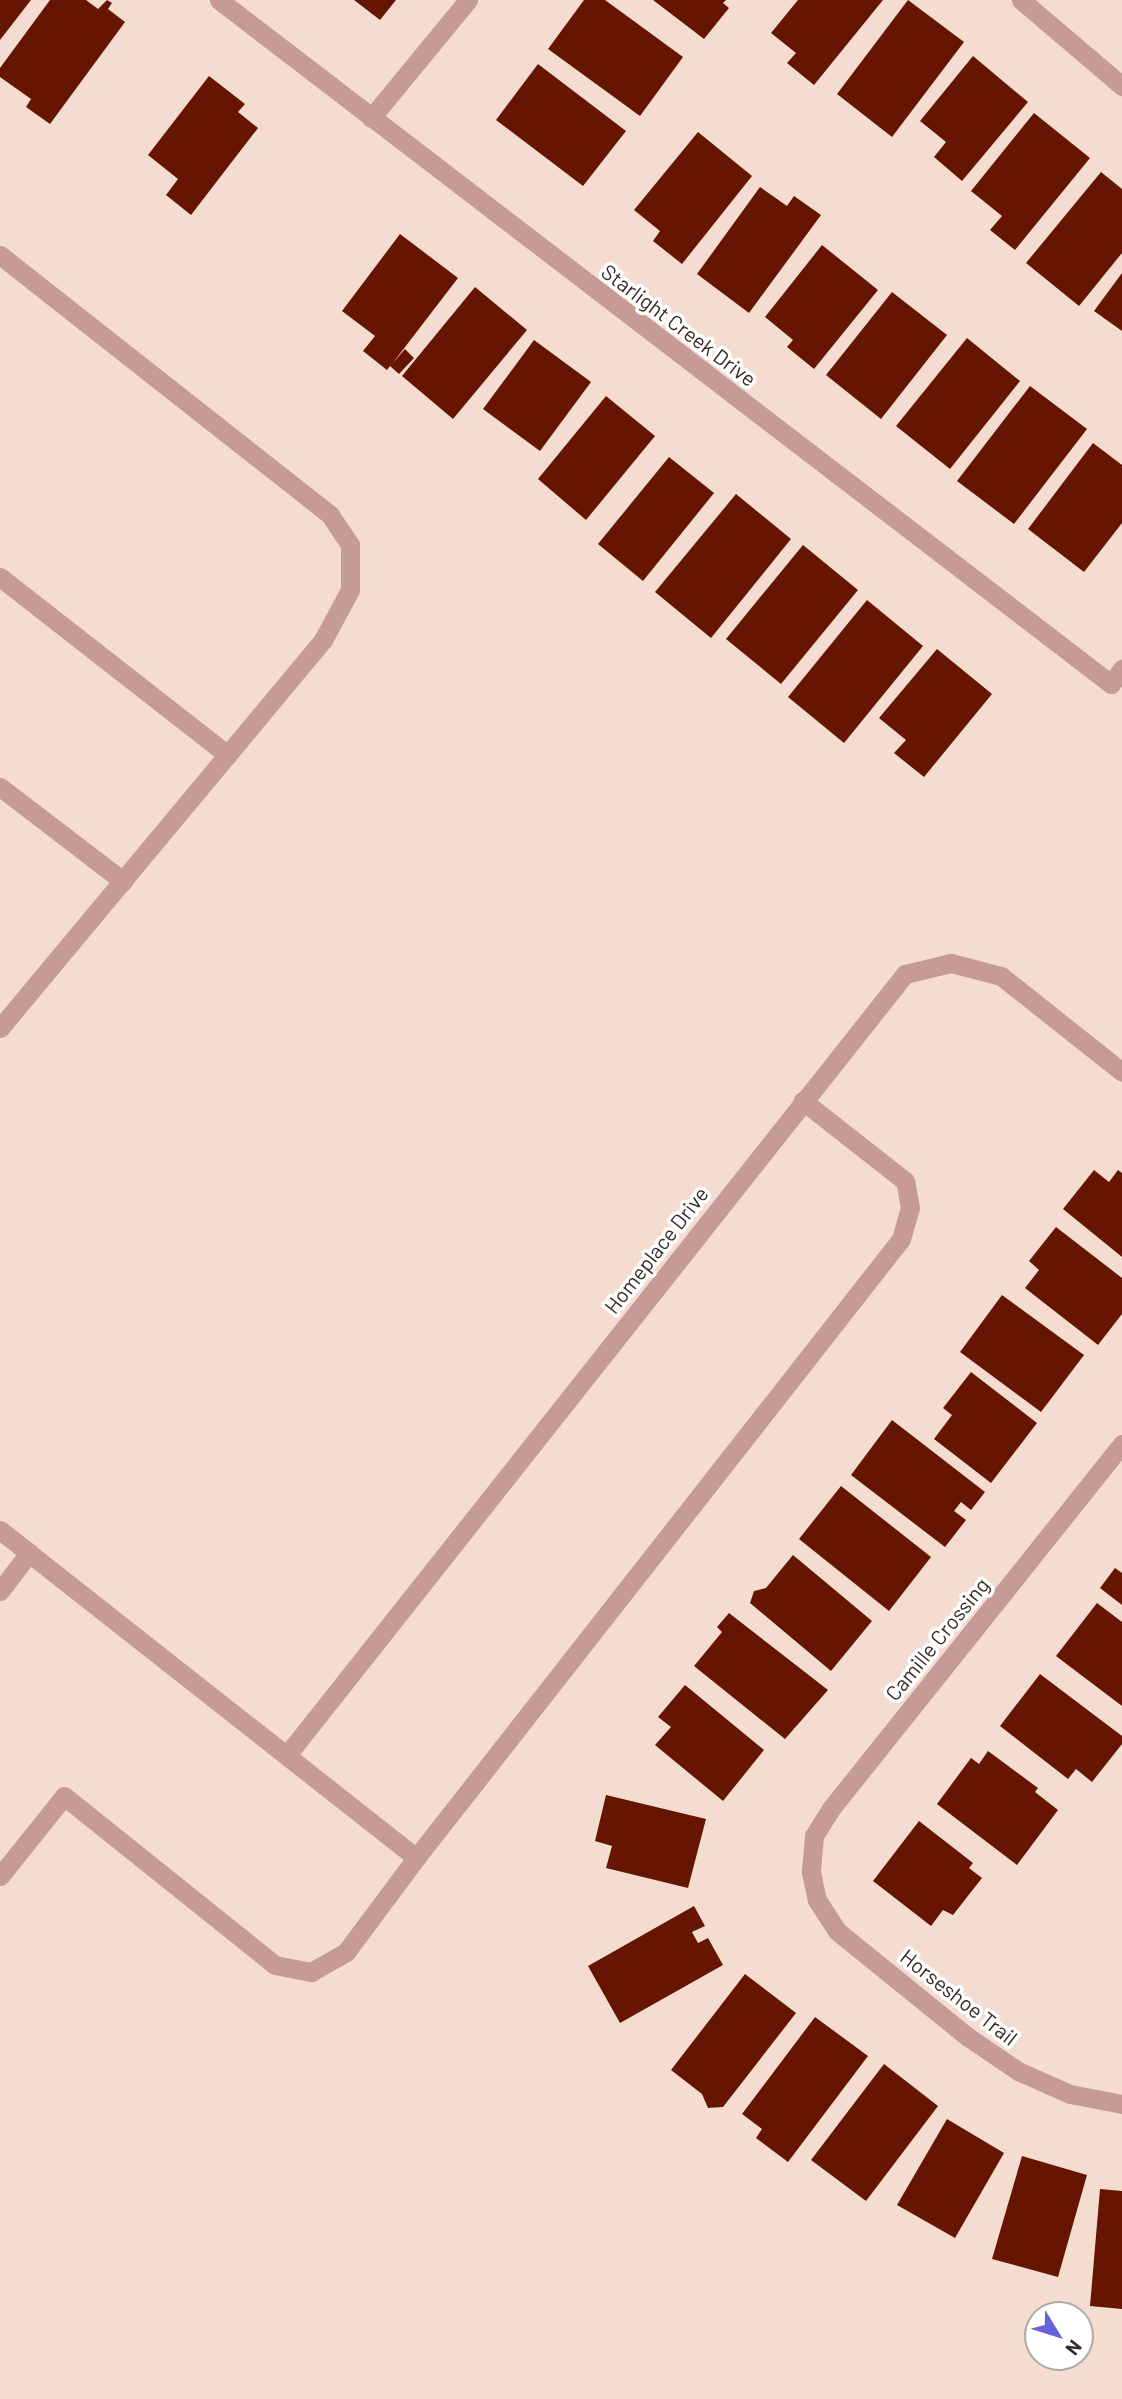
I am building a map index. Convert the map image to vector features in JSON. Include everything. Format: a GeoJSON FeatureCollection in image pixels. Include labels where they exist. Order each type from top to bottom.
{"type":"FeatureCollection","features":[{"type":"Feature","properties":{"kind":"street","name":"Starlight Creek Drive"},"geometry":{"type":"LineString","coordinates":[[219,0],[1116,677]]}},
{"type":"Feature","properties":{"kind":"street"},"geometry":{"type":"LineString","coordinates":[[372,118],[468,0]]}},
{"type":"Feature","properties":{"kind":"street"},"geometry":{"type":"LineString","coordinates":[[1021,0],[1122,86]]}},
{"type":"Feature","properties":{"kind":"street"},"geometry":{"type":"LineString","coordinates":[[0,1028],[323,640],[350,590],[350,545],[330,515],[2,259]]}},
{"type":"Feature","properties":{"kind":"street"},"geometry":{"type":"LineString","coordinates":[[0,577],[228,755]]}},
{"type":"Feature","properties":{"kind":"street"},"geometry":{"type":"LineString","coordinates":[[0,787],[123,881]]}},
{"type":"Feature","properties":{"kind":"street","name":"Homeplace Drive"},"geometry":{"type":"LineString","coordinates":[[287,1755],[905,974],[951,962],[1001,976],[1122,1073]]}},
{"type":"Feature","properties":{"kind":"street"},"geometry":{"type":"LineString","coordinates":[[0,1876],[64,1796],[275,1965],[311,1972],[346,1952],[416,1858],[901,1239],[909,1208],[905,1181],[803,1101]]}},
{"type":"Feature","properties":{"kind":"street","name":"Camille Crossing"},"geometry":{"type":"LineString","coordinates":[[811,1872],[814,1836],[832,1807],[1122,1444]]}},
{"type":"Feature","properties":{"kind":"street"},"geometry":{"type":"LineString","coordinates":[[0,1530],[416,1858]]}},
{"type":"Feature","properties":{"kind":"street"},"geometry":{"type":"LineString","coordinates":[[0,1591],[29,1553]]}},
{"type":"Feature","properties":{"kind":"street","name":"Horseshoe Trail"},"geometry":{"type":"LineString","coordinates":[[811,1872],[817,1900],[837,1931],[968,2036],[1018,2071],[1060,2090],[1122,2104]]}},
{"type":"Feature","properties":{"kind":"building"},"geometry":{"type":"Polygon","coordinates":[[[0,0],[31,0],[0,40],[0,0]]]}},
{"type":"Feature","properties":{"kind":"building"},"geometry":{"type":"Polygon","coordinates":[[[50,0],[86,0],[98,9],[107,0],[112,3],[108,9],[125,22],[50,124],[26,107],[31,99],[0,77],[0,68],[50,0]]]}},
{"type":"Feature","properties":{"kind":"building"},"geometry":{"type":"Polygon","coordinates":[[[354,0],[396,0],[380,20],[354,0]]]}},
{"type":"Feature","properties":{"kind":"building"},"geometry":{"type":"Polygon","coordinates":[[[584,0],[605,0],[683,57],[640,116],[548,49],[584,0]]]}},
{"type":"Feature","properties":{"kind":"building"},"geometry":{"type":"Polygon","coordinates":[[[653,0],[726,0],[723,3],[729,8],[704,39],[653,0]]]}},
{"type":"Feature","properties":{"kind":"building"},"geometry":{"type":"Polygon","coordinates":[[[798,0],[883,0],[814,85],[787,63],[796,53],[771,33],[798,0]]]}},
{"type":"Feature","properties":{"kind":"building"},"geometry":{"type":"Polygon","coordinates":[[[908,0],[964,42],[892,137],[837,94],[908,0]]]}},
{"type":"Feature","properties":{"kind":"building"},"geometry":{"type":"Polygon","coordinates":[[[973,56],[1028,102],[962,181],[934,157],[946,142],[920,121],[973,56]]]}},
{"type":"Feature","properties":{"kind":"building"},"geometry":{"type":"Polygon","coordinates":[[[538,64],[626,131],[583,186],[496,120],[538,64]]]}},
{"type":"Feature","properties":{"kind":"building"},"geometry":{"type":"Polygon","coordinates":[[[209,76],[245,104],[238,112],[258,128],[191,215],[166,195],[178,179],[148,155],[209,76]]]}},
{"type":"Feature","properties":{"kind":"building"},"geometry":{"type":"Polygon","coordinates":[[[1034,113],[1090,158],[1015,250],[990,230],[1002,216],[971,191],[1034,113]]]}},
{"type":"Feature","properties":{"kind":"building"},"geometry":{"type":"Polygon","coordinates":[[[698,132],[752,176],[682,264],[653,241],[660,231],[634,210],[698,132]]]}},
{"type":"Feature","properties":{"kind":"building"},"geometry":{"type":"Polygon","coordinates":[[[1101,172],[1122,189],[1122,253],[1079,306],[1026,263],[1101,172]]]}},
{"type":"Feature","properties":{"kind":"building"},"geometry":{"type":"Polygon","coordinates":[[[760,187],[787,206],[794,196],[821,215],[749,313],[697,274],[760,187]]]}},
{"type":"Feature","properties":{"kind":"building"},"geometry":{"type":"Polygon","coordinates":[[[400,234],[458,278],[392,364],[405,349],[414,358],[399,374],[390,366],[387,370],[363,351],[375,336],[342,311],[400,234]]]}},
{"type":"Feature","properties":{"kind":"building"},"geometry":{"type":"Polygon","coordinates":[[[822,245],[878,290],[814,369],[787,347],[793,340],[765,317],[822,245]]]}},
{"type":"Feature","properties":{"kind":"building"},"geometry":{"type":"Polygon","coordinates":[[[1122,273],[1122,331],[1094,311],[1122,273]]]}},
{"type":"Feature","properties":{"kind":"building"},"geometry":{"type":"Polygon","coordinates":[[[475,287],[527,330],[453,419],[402,376],[475,287]]]}},
{"type":"Feature","properties":{"kind":"building"},"geometry":{"type":"Polygon","coordinates":[[[892,292],[947,335],[881,419],[826,375],[892,292]]]}},
{"type":"Feature","properties":{"kind":"building"},"geometry":{"type":"Polygon","coordinates":[[[967,338],[1020,381],[950,469],[896,426],[967,338]]]}},
{"type":"Feature","properties":{"kind":"building"},"geometry":{"type":"Polygon","coordinates":[[[534,340],[591,382],[540,451],[483,409],[534,340]]]}},
{"type":"Feature","properties":{"kind":"building"},"geometry":{"type":"Polygon","coordinates":[[[1030,386],[1087,429],[1014,524],[957,481],[1030,386]]]}},
{"type":"Feature","properties":{"kind":"building"},"geometry":{"type":"Polygon","coordinates":[[[606,396],[655,436],[586,520],[538,479],[606,396]]]}},
{"type":"Feature","properties":{"kind":"building"},"geometry":{"type":"Polygon","coordinates":[[[1093,443],[1122,465],[1122,523],[1084,572],[1028,529],[1093,443]]]}},
{"type":"Feature","properties":{"kind":"building"},"geometry":{"type":"Polygon","coordinates":[[[669,457],[714,493],[643,581],[598,544],[669,457]]]}},
{"type":"Feature","properties":{"kind":"building"},"geometry":{"type":"Polygon","coordinates":[[[736,494],[791,539],[711,638],[655,592],[736,494]]]}},
{"type":"Feature","properties":{"kind":"building"},"geometry":{"type":"Polygon","coordinates":[[[803,545],[858,590],[781,684],[726,639],[803,545]]]}},
{"type":"Feature","properties":{"kind":"building"},"geometry":{"type":"Polygon","coordinates":[[[867,600],[923,646],[844,743],[788,697],[867,600]]]}},
{"type":"Feature","properties":{"kind":"building"},"geometry":{"type":"Polygon","coordinates":[[[937,649],[992,694],[924,777],[894,753],[906,740],[879,718],[937,649]]]}},
{"type":"Feature","properties":{"kind":"building"},"geometry":{"type":"Polygon","coordinates":[[[1094,1170],[1109,1182],[1118,1170],[1122,1173],[1122,1257],[1063,1209],[1094,1170]]]}},
{"type":"Feature","properties":{"kind":"building"},"geometry":{"type":"Polygon","coordinates":[[[1056,1227],[1122,1278],[1122,1314],[1098,1345],[1025,1288],[1039,1270],[1029,1261],[1056,1227]]]}},
{"type":"Feature","properties":{"kind":"building"},"geometry":{"type":"Polygon","coordinates":[[[1002,1295],[1084,1355],[1041,1412],[960,1352],[1002,1295]]]}},
{"type":"Feature","properties":{"kind":"building"},"geometry":{"type":"Polygon","coordinates":[[[971,1372],[1037,1423],[991,1483],[934,1439],[952,1415],[943,1408],[971,1372]]]}},
{"type":"Feature","properties":{"kind":"building"},"geometry":{"type":"Polygon","coordinates":[[[892,1420],[985,1492],[971,1510],[961,1502],[954,1511],[966,1520],[945,1547],[851,1475],[892,1420]]]}},
{"type":"Feature","properties":{"kind":"building"},"geometry":{"type":"Polygon","coordinates":[[[841,1486],[931,1557],[889,1611],[799,1539],[841,1486]]]}},
{"type":"Feature","properties":{"kind":"building"},"geometry":{"type":"Polygon","coordinates":[[[793,1555],[872,1621],[831,1671],[750,1603],[754,1591],[766,1588],[793,1555]]]}},
{"type":"Feature","properties":{"kind":"building"},"geometry":{"type":"Polygon","coordinates":[[[1115,1568],[1122,1573],[1122,1605],[1100,1588],[1115,1568]]]}},
{"type":"Feature","properties":{"kind":"building"},"geometry":{"type":"Polygon","coordinates":[[[1097,1603],[1122,1622],[1122,1706],[1056,1656],[1097,1603]]]}},
{"type":"Feature","properties":{"kind":"building"},"geometry":{"type":"Polygon","coordinates":[[[729,1613],[828,1690],[785,1739],[694,1666],[722,1632],[717,1627],[729,1613]]]}},
{"type":"Feature","properties":{"kind":"building"},"geometry":{"type":"Polygon","coordinates":[[[1040,1674],[1122,1736],[1122,1744],[1092,1782],[1076,1769],[1068,1779],[1000,1726],[1040,1674]]]}},
{"type":"Feature","properties":{"kind":"building"},"geometry":{"type":"Polygon","coordinates":[[[685,1685],[764,1750],[723,1801],[655,1745],[671,1727],[658,1717],[685,1685]]]}},
{"type":"Feature","properties":{"kind":"building"},"geometry":{"type":"Polygon","coordinates":[[[988,1751],[1038,1788],[1035,1792],[1058,1810],[1017,1865],[937,1804],[971,1758],[979,1764],[988,1751]]]}},
{"type":"Feature","properties":{"kind":"building"},"geometry":{"type":"Polygon","coordinates":[[[606,1795],[706,1819],[688,1888],[606,1868],[612,1846],[595,1841],[606,1795]]]}},
{"type":"Feature","properties":{"kind":"building"},"geometry":{"type":"Polygon","coordinates":[[[919,1821],[973,1863],[969,1868],[982,1878],[953,1915],[943,1910],[931,1926],[873,1881],[919,1821]]]}},
{"type":"Feature","properties":{"kind":"building"},"geometry":{"type":"Polygon","coordinates":[[[694,1906],[705,1926],[692,1932],[698,1943],[708,1938],[723,1965],[620,2023],[588,1966],[694,1906]]]}},
{"type":"Feature","properties":{"kind":"building"},"geometry":{"type":"Polygon","coordinates":[[[745,1974],[796,2013],[723,2107],[708,2108],[702,2094],[671,2070],[745,1974]]]}},
{"type":"Feature","properties":{"kind":"building"},"geometry":{"type":"Polygon","coordinates":[[[815,2017],[868,2056],[788,2162],[756,2138],[762,2129],[742,2114],[815,2017]]]}},
{"type":"Feature","properties":{"kind":"building"},"geometry":{"type":"Polygon","coordinates":[[[884,2064],[938,2106],[866,2201],[811,2160],[884,2064]]]}},
{"type":"Feature","properties":{"kind":"building"},"geometry":{"type":"Polygon","coordinates":[[[947,2119],[1004,2153],[955,2238],[897,2205],[947,2119]]]}},
{"type":"Feature","properties":{"kind":"building"},"geometry":{"type":"Polygon","coordinates":[[[1022,2156],[1087,2175],[1058,2277],[992,2259],[1022,2156]]]}},
{"type":"Feature","properties":{"kind":"building"},"geometry":{"type":"Polygon","coordinates":[[[1100,2189],[1122,2191],[1122,2309],[1094,2306],[1094,2301],[1090,2301],[1100,2189]]]}}]}
